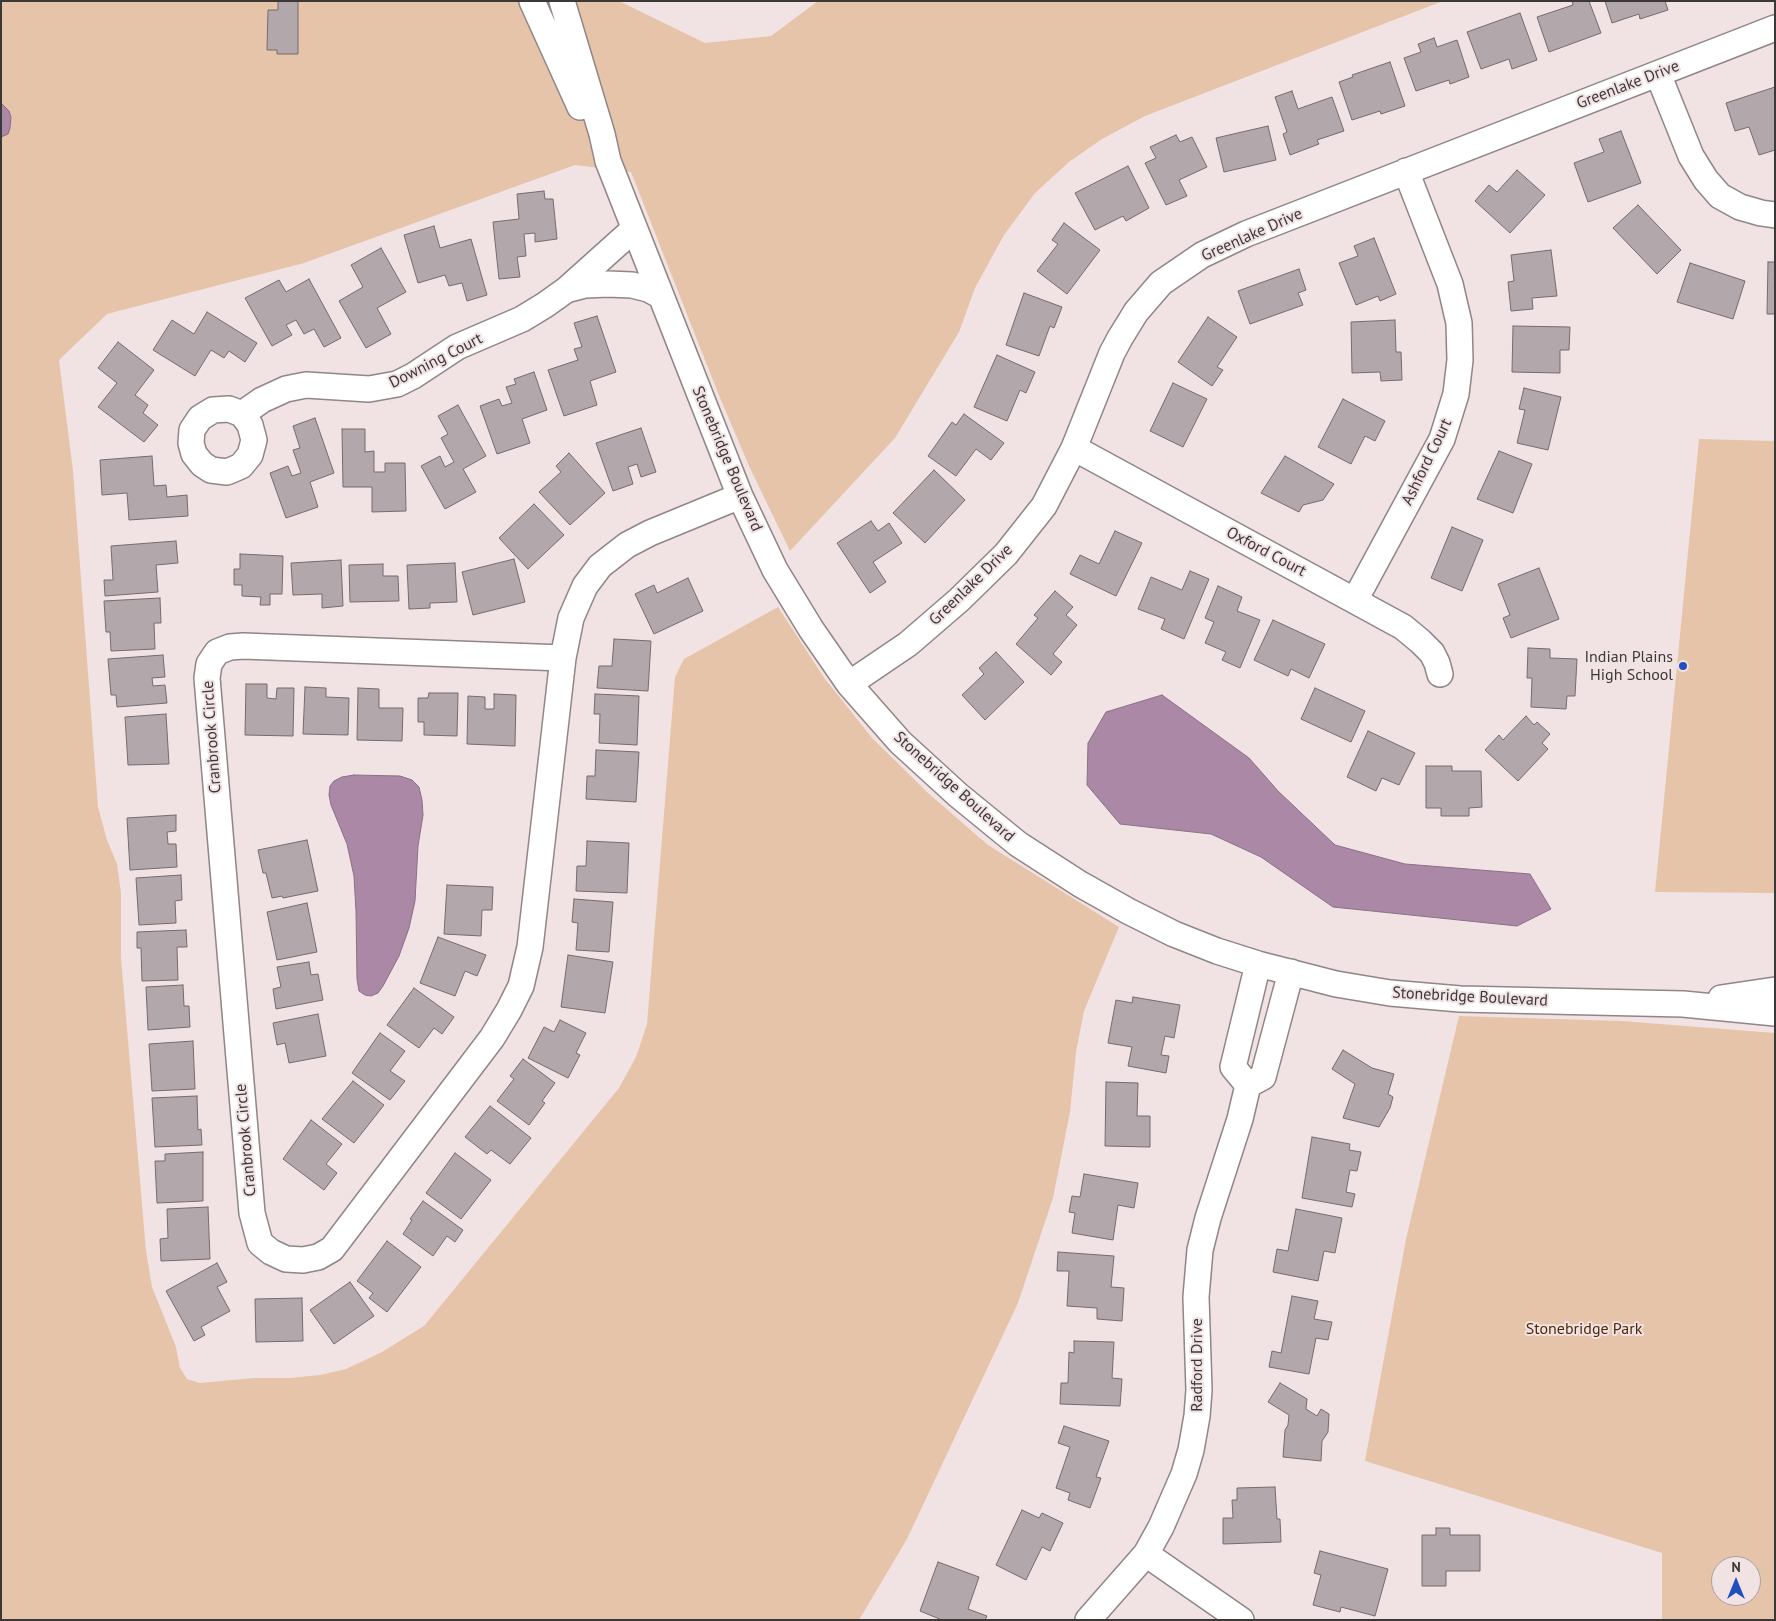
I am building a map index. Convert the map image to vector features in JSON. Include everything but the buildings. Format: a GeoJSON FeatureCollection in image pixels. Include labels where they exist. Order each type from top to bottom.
{"type":"FeatureCollection","features":[{"type":"Feature","properties":{"kind":"street"},"geometry":{"type":"LineString","coordinates":[[532,1],[587,121],[602,134]]}},
{"type":"Feature","properties":{"kind":"street","name":"Stonebridge Boulevard"},"geometry":{"type":"LineString","coordinates":[[562,1],[602,134],[608,161],[740,496],[775,570],[811,629],[849,684],[900,742],[958,795],[1018,844],[1080,884],[1135,915],[1183,938],[1258,964],[1336,984],[1390,993],[1460,999],[1684,1004],[1775,1013]]}},
{"type":"Feature","properties":{"kind":"street","name":"Greenlake Drive"},"geometry":{"type":"LineString","coordinates":[[849,684],[908,644],[959,600],[1006,554],[1044,506],[1074,448],[1112,353],[1136,312],[1161,282],[1202,255],[1231,240],[1775,28]]}},
{"type":"Feature","properties":{"kind":"street"},"geometry":{"type":"LineString","coordinates":[[1658,74],[1691,156],[1706,180],[1720,196],[1740,207],[1775,215]]}},
{"type":"Feature","properties":{"kind":"street","name":"Ashford Court"},"geometry":{"type":"LineString","coordinates":[[1355,600],[1442,439],[1456,394],[1459,368],[1458,322],[1450,284],[1406,171]]}},
{"type":"Feature","properties":{"kind":"street","name":"Downing Court"},"geometry":{"type":"LineString","coordinates":[[242,414],[262,400],[286,390],[306,385],[369,389],[396,384],[413,376],[457,347],[522,319],[566,290],[634,229]]}},
{"type":"Feature","properties":{"kind":"street","name":"Downing Court"},"geometry":{"type":"LineString","coordinates":[[566,290],[593,285],[632,285],[648,289],[661,296]]}},
{"type":"Feature","properties":{"kind":"street","name":"Oxford Court"},"geometry":{"type":"LineString","coordinates":[[1074,448],[1403,627],[1432,653],[1440,674]]}},
{"type":"Feature","properties":{"kind":"street","name":"Cranbrook Circle"},"geometry":{"type":"LineString","coordinates":[[562,658],[243,646],[230,647],[216,652],[209,664],[207,678],[252,1213],[260,1243],[271,1252],[286,1259],[303,1260],[318,1257],[332,1249],[492,1038],[510,1010],[520,986],[530,947],[562,658],[571,618],[585,586],[600,566],[627,545],[650,532],[740,496]]}},
{"type":"Feature","properties":{"kind":"street"},"geometry":{"type":"LineString","coordinates":[[1258,964],[1233,1067],[1248,1085],[1263,1078],[1291,972]]}},
{"type":"Feature","properties":{"kind":"street","name":"Stonebridge Boulevard"},"geometry":{"type":"LineString","coordinates":[[1684,1004],[1775,990]]}},
{"type":"Feature","properties":{"kind":"street","name":"Radford Drive"},"geometry":{"type":"LineString","coordinates":[[1088,1620],[1146,1554],[1173,1503],[1184,1474],[1191,1450],[1200,1390],[1196,1297],[1200,1250],[1208,1218],[1240,1118],[1248,1085]]}},
{"type":"Feature","properties":{"kind":"street"},"geometry":{"type":"LineString","coordinates":[[1146,1554],[1241,1620]]}},
{"type":"Feature","properties":{"kind":"green space"},"geometry":{"type":"Polygon","coordinates":[[[1,1],[619,1],[705,43],[771,36],[818,1],[1443,1],[1145,116],[1102,139],[1069,162],[1035,193],[1004,235],[975,288],[959,332],[895,438],[790,551],[749,466],[718,393],[631,172],[575,165],[304,263],[107,314],[59,360],[73,471],[98,807],[107,840],[117,864],[121,893],[121,958],[146,1251],[152,1287],[176,1347],[180,1368],[187,1379],[200,1383],[320,1375],[346,1369],[382,1352],[424,1326],[619,1088],[636,1057],[647,1024],[675,677],[684,659],[778,607],[825,679],[872,738],[928,793],[988,845],[1119,927],[1084,1011],[1076,1052],[1070,1112],[1053,1198],[1018,1303],[907,1539],[859,1620],[1,1620],[1,1]]]}},
{"type":"Feature","properties":{"kind":"green space"},"geometry":{"type":"Polygon","coordinates":[[[1699,439],[1775,441],[1775,893],[1655,892],[1699,439]]]}},
{"type":"Feature","properties":{"kind":"green space","name":"Stonebridge Park"},"geometry":{"type":"Polygon","coordinates":[[[1459,1016],[1622,1021],[1775,1033],[1775,1620],[1662,1620],[1662,1553],[1365,1461],[1406,1239],[1459,1016]]]}},
{"type":"Feature","properties":{"kind":"shaded area"},"geometry":{"type":"Polygon","coordinates":[[[1,103],[9,111],[11,117],[8,134],[1,137],[1,103]]]}},
{"type":"Feature","properties":{"kind":"shaded area"},"geometry":{"type":"Polygon","coordinates":[[[1162,695],[1249,758],[1278,791],[1335,845],[1405,864],[1530,874],[1551,909],[1517,926],[1333,907],[1261,857],[1211,834],[1120,824],[1087,785],[1088,743],[1106,712],[1162,695]]]}},
{"type":"Feature","properties":{"kind":"shaded area"},"geometry":{"type":"Polygon","coordinates":[[[354,775],[400,776],[412,780],[419,787],[422,800],[423,815],[418,846],[415,901],[409,928],[399,956],[383,986],[378,993],[371,996],[359,991],[354,876],[347,844],[331,805],[329,795],[330,786],[334,781],[342,777],[354,775]]]}},
{"type":"Feature","properties":{"kind":"place","name":"Indian Plains High School"},"geometry":{"type":"Point","coordinates":[1683,666]}}]}
